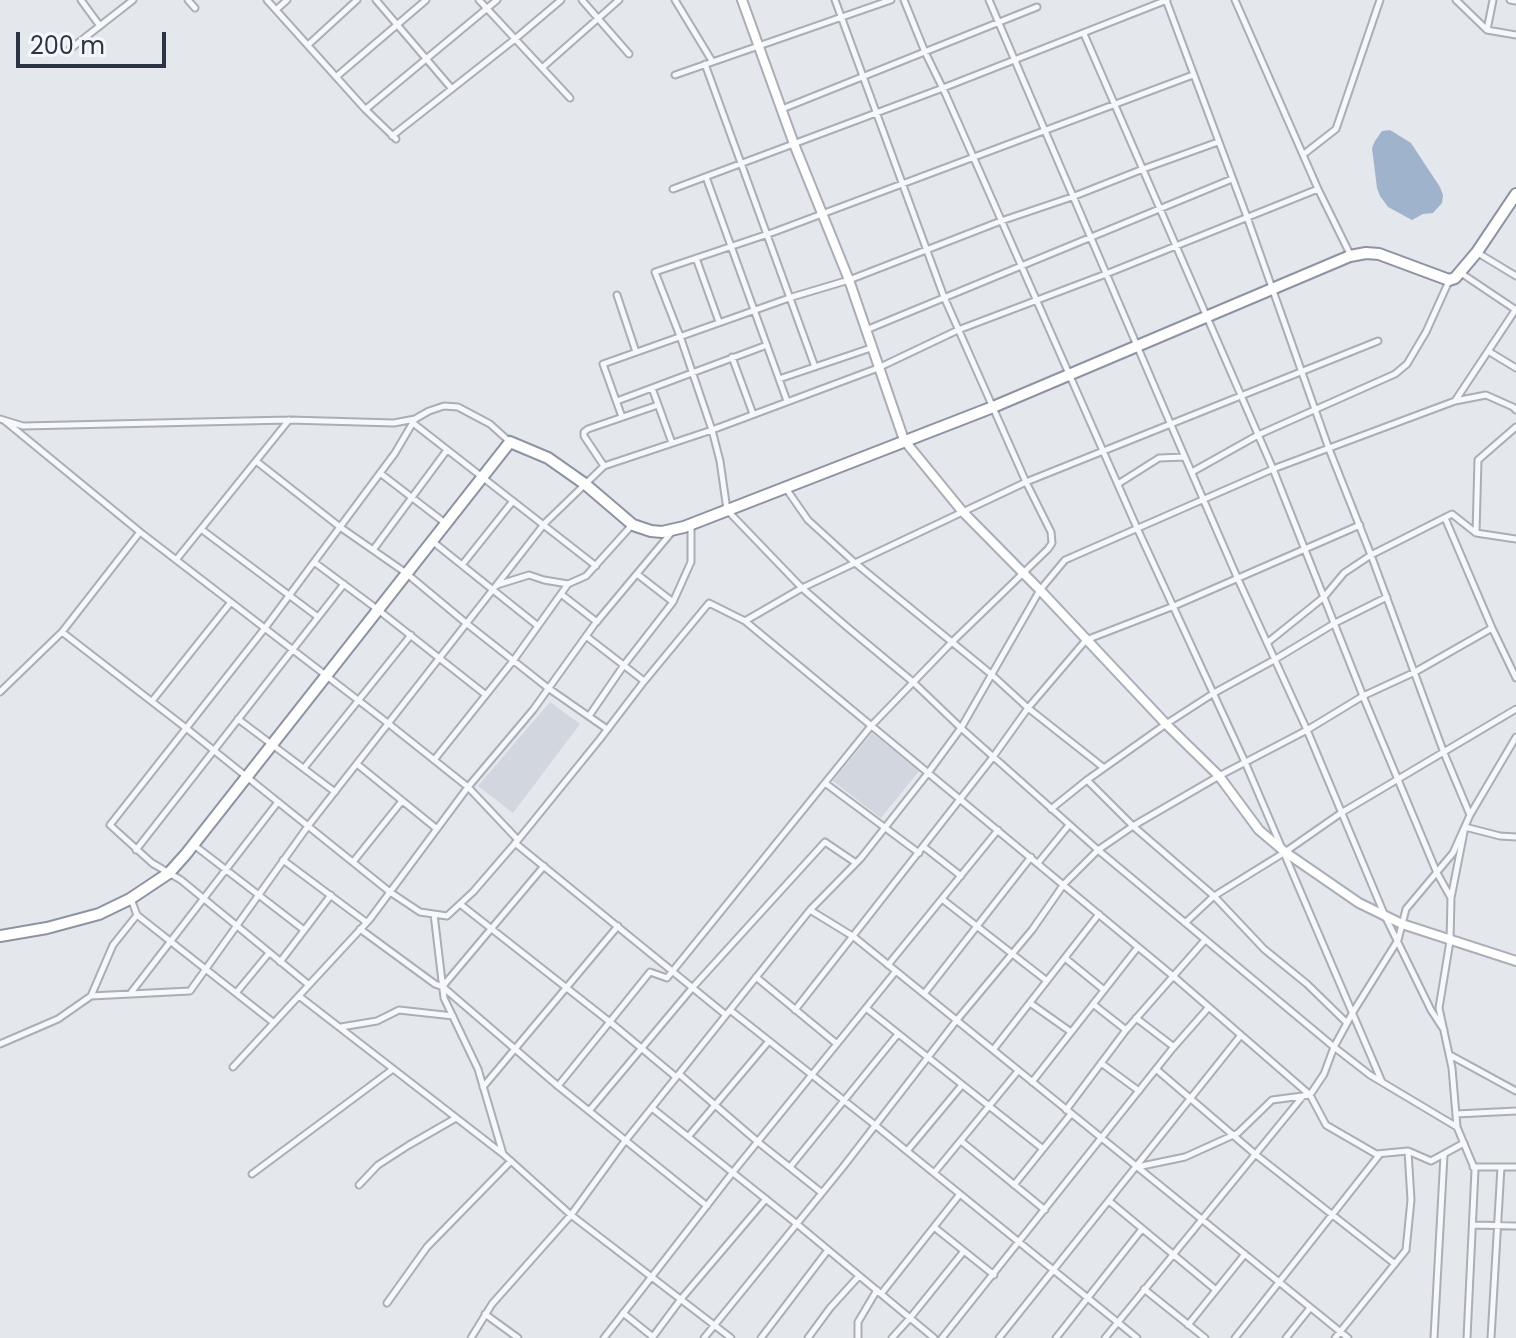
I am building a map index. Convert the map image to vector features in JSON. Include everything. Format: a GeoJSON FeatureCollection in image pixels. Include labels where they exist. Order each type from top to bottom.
{"type":"FeatureCollection","features":[{"type":"Feature","properties":{"kind":"highway"},"geometry":{"type":"LineString","coordinates":[[0,936],[99,914],[130,899],[169,873],[510,442],[548,458],[585,484],[633,525],[651,531],[674,530],[993,407],[1350,256],[1379,254],[1449,280],[1461,273],[1516,194]]}},
{"type":"Feature","properties":{"kind":"street"},"geometry":{"type":"LineString","coordinates":[[81,0],[100,26]]}},
{"type":"Feature","properties":{"kind":"street"},"geometry":{"type":"LineString","coordinates":[[69,50],[133,0]]}},
{"type":"Feature","properties":{"kind":"street"},"geometry":{"type":"LineString","coordinates":[[188,0],[195,8]]}},
{"type":"Feature","properties":{"kind":"street"},"geometry":{"type":"LineString","coordinates":[[267,0],[394,137],[561,0]]}},
{"type":"Feature","properties":{"kind":"street"},"geometry":{"type":"LineString","coordinates":[[276,10],[287,0]]}},
{"type":"Feature","properties":{"kind":"street"},"geometry":{"type":"LineString","coordinates":[[308,45],[357,0]]}},
{"type":"Feature","properties":{"kind":"street"},"geometry":{"type":"LineString","coordinates":[[376,0],[452,89]]}},
{"type":"Feature","properties":{"kind":"street"},"geometry":{"type":"LineString","coordinates":[[336,77],[426,0]]}},
{"type":"Feature","properties":{"kind":"street"},"geometry":{"type":"LineString","coordinates":[[479,0],[570,98]]}},
{"type":"Feature","properties":{"kind":"street"},"geometry":{"type":"LineString","coordinates":[[365,109],[497,0]]}},
{"type":"Feature","properties":{"kind":"street"},"geometry":{"type":"LineString","coordinates":[[582,0],[629,54]]}},
{"type":"Feature","properties":{"kind":"street"},"geometry":{"type":"LineString","coordinates":[[542,68],[619,0]]}},
{"type":"Feature","properties":{"kind":"street"},"geometry":{"type":"LineString","coordinates":[[675,0],[709,62],[815,367]]}},
{"type":"Feature","properties":{"kind":"street"},"geometry":{"type":"LineString","coordinates":[[742,0],[781,110],[849,280],[904,440],[962,511],[1219,776],[1259,830],[1285,852],[1359,903],[1402,924],[1516,961]]}},
{"type":"Feature","properties":{"kind":"street"},"geometry":{"type":"LineString","coordinates":[[558,1086],[650,972],[667,978],[871,726],[1052,543],[1051,532],[944,297],[835,0]]}},
{"type":"Feature","properties":{"kind":"street"},"geometry":{"type":"LineString","coordinates":[[675,75],[891,0]]}},
{"type":"Feature","properties":{"kind":"street"},"geometry":{"type":"LineString","coordinates":[[904,0],[1137,528],[1285,852],[1383,1082]]}},
{"type":"Feature","properties":{"kind":"street"},"geometry":{"type":"LineString","coordinates":[[989,0],[1385,916],[1444,1030]]}},
{"type":"Feature","properties":{"kind":"street"},"geometry":{"type":"LineString","coordinates":[[673,189],[1167,0],[1329,449],[1470,815]]}},
{"type":"Feature","properties":{"kind":"street"},"geometry":{"type":"LineString","coordinates":[[1235,0],[1350,256]]}},
{"type":"Feature","properties":{"kind":"street"},"geometry":{"type":"LineString","coordinates":[[1304,154],[1336,129],[1379,2],[1371,0]]}},
{"type":"Feature","properties":{"kind":"street"},"geometry":{"type":"LineString","coordinates":[[1456,0],[1487,30],[1516,35]]}},
{"type":"Feature","properties":{"kind":"street"},"geometry":{"type":"LineString","coordinates":[[1487,30],[1493,0]]}},
{"type":"Feature","properties":{"kind":"street"},"geometry":{"type":"LineString","coordinates":[[781,110],[1037,7]]}},
{"type":"Feature","properties":{"kind":"street"},"geometry":{"type":"LineString","coordinates":[[1084,34],[1273,469],[1363,696],[1437,873],[1451,898]]}},
{"type":"Feature","properties":{"kind":"street"},"geometry":{"type":"LineString","coordinates":[[1193,75],[822,214],[655,272],[712,430],[727,510],[802,588],[913,682],[1098,850],[1334,1047],[1383,1082],[1457,1127]]}},
{"type":"Feature","properties":{"kind":"street"},"geometry":{"type":"LineString","coordinates":[[622,417],[603,364],[790,297],[849,280],[1218,142]]}},
{"type":"Feature","properties":{"kind":"street"},"geometry":{"type":"LineString","coordinates":[[706,177],[787,401]]}},
{"type":"Feature","properties":{"kind":"street"},"geometry":{"type":"LineString","coordinates":[[865,330],[1232,179]]}},
{"type":"Feature","properties":{"kind":"street"},"geometry":{"type":"LineString","coordinates":[[91,996],[190,991],[308,826],[544,524],[604,466],[712,430],[878,368],[958,330],[1318,189]]}},
{"type":"Feature","properties":{"kind":"street"},"geometry":{"type":"LineString","coordinates":[[1477,252],[1516,276]]}},
{"type":"Feature","properties":{"kind":"street"},"geometry":{"type":"LineString","coordinates":[[696,258],[719,322]]}},
{"type":"Feature","properties":{"kind":"street"},"geometry":{"type":"LineString","coordinates":[[1455,401],[1516,309],[1461,273]]}},
{"type":"Feature","properties":{"kind":"street"},"geometry":{"type":"LineString","coordinates":[[1192,472],[1258,435],[1395,374],[1407,364],[1426,332],[1449,280]]}},
{"type":"Feature","properties":{"kind":"street"},"geometry":{"type":"LineString","coordinates":[[617,295],[636,352]]}},
{"type":"Feature","properties":{"kind":"street"},"geometry":{"type":"LineString","coordinates":[[745,621],[854,562],[1026,482],[1378,341]]}},
{"type":"Feature","properties":{"kind":"street"},"geometry":{"type":"LineString","coordinates":[[617,401],[767,345]]}},
{"type":"Feature","properties":{"kind":"street"},"geometry":{"type":"LineString","coordinates":[[779,379],[871,348]]}},
{"type":"Feature","properties":{"kind":"street"},"geometry":{"type":"LineString","coordinates":[[1488,351],[1516,368]]}},
{"type":"Feature","properties":{"kind":"street"},"geometry":{"type":"LineString","coordinates":[[732,357],[753,414]]}},
{"type":"Feature","properties":{"kind":"street"},"geometry":{"type":"LineString","coordinates":[[652,388],[672,443]]}},
{"type":"Feature","properties":{"kind":"street"},"geometry":{"type":"LineString","coordinates":[[471,1338],[492,1304],[571,1215],[625,1141],[810,910],[856,863],[928,773],[961,728],[1040,590],[1065,560],[1273,469],[1455,401],[1486,395],[1515,406]]}},
{"type":"Feature","properties":{"kind":"street"},"geometry":{"type":"LineString","coordinates":[[604,466],[584,432],[658,405]]}},
{"type":"Feature","properties":{"kind":"street"},"geometry":{"type":"LineString","coordinates":[[309,985],[181,880],[152,863],[110,825],[265,628],[395,453],[414,421],[444,406],[458,407],[490,424],[510,442]]}},
{"type":"Feature","properties":{"kind":"street"},"geometry":{"type":"LineString","coordinates":[[3,420],[23,426],[289,420],[414,421],[596,566]]}},
{"type":"Feature","properties":{"kind":"street"},"geometry":{"type":"LineString","coordinates":[[3,420],[140,532],[468,787],[516,842],[544,866],[672,971],[844,1100],[1137,1338]]}},
{"type":"Feature","properties":{"kind":"street"},"geometry":{"type":"LineString","coordinates":[[176,560],[289,420]]}},
{"type":"Feature","properties":{"kind":"street"},"geometry":{"type":"LineString","coordinates":[[1476,533],[1478,460],[1516,427]]}},
{"type":"Feature","properties":{"kind":"street"},"geometry":{"type":"LineString","coordinates":[[373,550],[447,450]]}},
{"type":"Feature","properties":{"kind":"street"},"geometry":{"type":"LineString","coordinates":[[1118,484],[1159,458],[1185,457]]}},
{"type":"Feature","properties":{"kind":"street"},"geometry":{"type":"LineString","coordinates":[[256,461],[340,527],[406,573],[548,688],[607,729]]}},
{"type":"Feature","properties":{"kind":"street"},"geometry":{"type":"LineString","coordinates":[[380,473],[445,523]]}},
{"type":"Feature","properties":{"kind":"street"},"geometry":{"type":"LineString","coordinates":[[785,487],[808,520],[854,562],[1104,768]]}},
{"type":"Feature","properties":{"kind":"street"},"geometry":{"type":"LineString","coordinates":[[462,565],[513,501]]}},
{"type":"Feature","properties":{"kind":"street"},"geometry":{"type":"LineString","coordinates":[[1267,643],[1324,597],[1344,573],[1371,555],[1452,514],[1476,533],[1516,539]]}},
{"type":"Feature","properties":{"kind":"street"},"geometry":{"type":"LineString","coordinates":[[1445,518],[1516,678]]}},
{"type":"Feature","properties":{"kind":"street"},"geometry":{"type":"LineString","coordinates":[[588,716],[673,602],[691,562],[691,524]]}},
{"type":"Feature","properties":{"kind":"street"},"geometry":{"type":"LineString","coordinates":[[434,760],[513,661],[568,584],[586,576],[633,525]]}},
{"type":"Feature","properties":{"kind":"street"},"geometry":{"type":"LineString","coordinates":[[795,1010],[924,847],[1028,708],[1086,640],[1174,606],[1360,525]]}},
{"type":"Feature","properties":{"kind":"street"},"geometry":{"type":"LineString","coordinates":[[201,529],[318,617]]}},
{"type":"Feature","properties":{"kind":"street"},"geometry":{"type":"LineString","coordinates":[[233,1067],[366,922],[468,787],[533,710],[597,622],[674,530]]}},
{"type":"Feature","properties":{"kind":"street"},"geometry":{"type":"LineString","coordinates":[[0,692],[62,632],[140,532]]}},
{"type":"Feature","properties":{"kind":"street"},"geometry":{"type":"LineString","coordinates":[[431,541],[538,626]]}},
{"type":"Feature","properties":{"kind":"street"},"geometry":{"type":"LineString","coordinates":[[314,562],[486,695]]}},
{"type":"Feature","properties":{"kind":"street"},"geometry":{"type":"LineString","coordinates":[[637,574],[673,602]]}},
{"type":"Feature","properties":{"kind":"street"},"geometry":{"type":"LineString","coordinates":[[494,588],[529,575],[568,584]]}},
{"type":"Feature","properties":{"kind":"street"},"geometry":{"type":"LineString","coordinates":[[136,850],[344,584]]}},
{"type":"Feature","properties":{"kind":"street"},"geometry":{"type":"LineString","coordinates":[[561,594],[597,622]]}},
{"type":"Feature","properties":{"kind":"street"},"geometry":{"type":"LineString","coordinates":[[1051,809],[1087,780],[1214,693],[1335,623],[1387,597]]}},
{"type":"Feature","properties":{"kind":"street"},"geometry":{"type":"LineString","coordinates":[[152,701],[231,602]]}},
{"type":"Feature","properties":{"kind":"street"},"geometry":{"type":"LineString","coordinates":[[62,632],[390,892],[420,912],[447,916],[473,892],[516,842],[709,603],[745,621],[1173,976],[1307,1095],[1326,1125],[1376,1154],[1408,1151],[1431,1161],[1464,1143]]}},
{"type":"Feature","properties":{"kind":"street"},"geometry":{"type":"LineString","coordinates":[[704,1338],[1032,930],[1064,884],[1098,850],[1219,776],[1492,628]]}},
{"type":"Feature","properties":{"kind":"street"},"geometry":{"type":"LineString","coordinates":[[304,768],[411,635]]}},
{"type":"Feature","properties":{"kind":"street"},"geometry":{"type":"LineString","coordinates":[[586,636],[644,681]]}},
{"type":"Feature","properties":{"kind":"street"},"geometry":{"type":"LineString","coordinates":[[1185,923],[1214,896],[1341,813],[1516,709]]}},
{"type":"Feature","properties":{"kind":"street"},"geometry":{"type":"LineString","coordinates":[[238,719],[335,792]]}},
{"type":"Feature","properties":{"kind":"street"},"geometry":{"type":"LineString","coordinates":[[1105,1338],[1324,1074],[1353,1012],[1398,940],[1406,909],[1453,853],[1470,815],[1516,737]]}},
{"type":"Feature","properties":{"kind":"street"},"geometry":{"type":"LineString","coordinates":[[357,764],[437,829]]}},
{"type":"Feature","properties":{"kind":"street"},"geometry":{"type":"LineString","coordinates":[[1087,780],[1133,826],[1214,896],[1264,949],[1307,984],[1347,1023]]}},
{"type":"Feature","properties":{"kind":"street"},"geometry":{"type":"LineString","coordinates":[[825,783],[919,853]]}},
{"type":"Feature","properties":{"kind":"street"},"geometry":{"type":"LineString","coordinates":[[353,862],[402,801]]}},
{"type":"Feature","properties":{"kind":"street"},"geometry":{"type":"LineString","coordinates":[[130,994],[278,802]]}},
{"type":"Feature","properties":{"kind":"street"},"geometry":{"type":"LineString","coordinates":[[1038,863],[1069,825]]}},
{"type":"Feature","properties":{"kind":"street"},"geometry":{"type":"LineString","coordinates":[[1465,827],[1516,837]]}},
{"type":"Feature","properties":{"kind":"street"},"geometry":{"type":"LineString","coordinates":[[1465,827],[1451,898],[1450,941],[1439,1008],[1449,1055],[1457,1127],[1473,1167],[1467,1338]]}},
{"type":"Feature","properties":{"kind":"street"},"geometry":{"type":"LineString","coordinates":[[888,965],[998,830]]}},
{"type":"Feature","properties":{"kind":"street"},"geometry":{"type":"LineString","coordinates":[[589,1111],[693,987],[825,842],[856,863]]}},
{"type":"Feature","properties":{"kind":"street"},"geometry":{"type":"LineString","coordinates":[[193,845],[304,930]]}},
{"type":"Feature","properties":{"kind":"street"},"geometry":{"type":"LineString","coordinates":[[924,847],[961,876]]}},
{"type":"Feature","properties":{"kind":"street"},"geometry":{"type":"LineString","coordinates":[[924,994],[1031,857]]}},
{"type":"Feature","properties":{"kind":"street"},"geometry":{"type":"LineString","coordinates":[[283,860],[366,922]]}},
{"type":"Feature","properties":{"kind":"street"},"geometry":{"type":"LineString","coordinates":[[443,987],[544,866]]}},
{"type":"Feature","properties":{"kind":"street"},"geometry":{"type":"LineString","coordinates":[[280,962],[331,895]]}},
{"type":"Feature","properties":{"kind":"street"},"geometry":{"type":"LineString","coordinates":[[130,899],[137,915],[274,1023]]}},
{"type":"Feature","properties":{"kind":"street"},"geometry":{"type":"LineString","coordinates":[[942,899],[1047,981]]}},
{"type":"Feature","properties":{"kind":"street"},"geometry":{"type":"LineString","coordinates":[[460,904],[822,1193]]}},
{"type":"Feature","properties":{"kind":"street"},"geometry":{"type":"LineString","coordinates":[[810,910],[854,937],[1348,1338]]}},
{"type":"Feature","properties":{"kind":"street"},"geometry":{"type":"LineString","coordinates":[[434,914],[444,998],[478,1069],[503,1154]]}},
{"type":"Feature","properties":{"kind":"street"},"geometry":{"type":"LineString","coordinates":[[993,1050],[1099,914]]}},
{"type":"Feature","properties":{"kind":"street"},"geometry":{"type":"LineString","coordinates":[[0,1044],[58,1019],[91,996],[113,945],[137,915]]}},
{"type":"Feature","properties":{"kind":"street"},"geometry":{"type":"LineString","coordinates":[[483,1087],[618,926]]}},
{"type":"Feature","properties":{"kind":"street"},"geometry":{"type":"LineString","coordinates":[[360,929],[443,987],[558,1086],[707,1206]]}},
{"type":"Feature","properties":{"kind":"street"},"geometry":{"type":"LineString","coordinates":[[1014,1185],[1043,1149],[1126,1030],[1205,940]]}},
{"type":"Feature","properties":{"kind":"street"},"geometry":{"type":"LineString","coordinates":[[1032,1082],[1138,947]]}},
{"type":"Feature","properties":{"kind":"street"},"geometry":{"type":"LineString","coordinates":[[236,993],[269,953]]}},
{"type":"Feature","properties":{"kind":"street"},"geometry":{"type":"LineString","coordinates":[[1065,958],[1104,990]]}},
{"type":"Feature","properties":{"kind":"street"},"geometry":{"type":"LineString","coordinates":[[604,1338],[733,1172],[896,971]]}},
{"type":"Feature","properties":{"kind":"street"},"geometry":{"type":"LineString","coordinates":[[756,977],[837,1044]]}},
{"type":"Feature","properties":{"kind":"street"},"geometry":{"type":"LineString","coordinates":[[299,996],[503,1154],[571,1215],[731,1338]]}},
{"type":"Feature","properties":{"kind":"street"},"geometry":{"type":"LineString","coordinates":[[1030,1003],[1071,1032]]}},
{"type":"Feature","properties":{"kind":"street"},"geometry":{"type":"LineString","coordinates":[[1093,1004],[1126,1030]]}},
{"type":"Feature","properties":{"kind":"street"},"geometry":{"type":"LineString","coordinates":[[942,1338],[1209,1007]]}},
{"type":"Feature","properties":{"kind":"street"},"geometry":{"type":"LineString","coordinates":[[866,1008],[1043,1149]]}},
{"type":"Feature","properties":{"kind":"street"},"geometry":{"type":"LineString","coordinates":[[340,1027],[377,1021],[399,1010],[453,1016]]}},
{"type":"Feature","properties":{"kind":"street"},"geometry":{"type":"LineString","coordinates":[[1136,1018],[1174,1047]]}},
{"type":"Feature","properties":{"kind":"street"},"geometry":{"type":"LineString","coordinates":[[790,1167],[898,1034]]}},
{"type":"Feature","properties":{"kind":"street"},"geometry":{"type":"LineString","coordinates":[[1000,1338],[1241,1035]]}},
{"type":"Feature","properties":{"kind":"street"},"geometry":{"type":"LineString","coordinates":[[688,1137],[769,1041]]}},
{"type":"Feature","properties":{"kind":"street"},"geometry":{"type":"LineString","coordinates":[[1449,1055],[1516,1091]]}},
{"type":"Feature","properties":{"kind":"street"},"geometry":{"type":"LineString","coordinates":[[1101,1063],[1139,1091]]}},
{"type":"Feature","properties":{"kind":"street"},"geometry":{"type":"LineString","coordinates":[[252,1174],[393,1069]]}},
{"type":"Feature","properties":{"kind":"street"},"geometry":{"type":"LineString","coordinates":[[1156,1069],[1255,1154],[1395,1264]]}},
{"type":"Feature","properties":{"kind":"street"},"geometry":{"type":"LineString","coordinates":[[934,1173],[1018,1071]]}},
{"type":"Feature","properties":{"kind":"street"},"geometry":{"type":"LineString","coordinates":[[907,1151],[962,1085]]}},
{"type":"Feature","properties":{"kind":"street"},"geometry":{"type":"LineString","coordinates":[[1137,1167],[1185,1157],[1238,1133],[1272,1100],[1307,1095]]}},
{"type":"Feature","properties":{"kind":"street"},"geometry":{"type":"LineString","coordinates":[[652,1108],[934,1338]]}},
{"type":"Feature","properties":{"kind":"street"},"geometry":{"type":"LineString","coordinates":[[1456,1114],[1516,1111]]}},
{"type":"Feature","properties":{"kind":"street"},"geometry":{"type":"LineString","coordinates":[[359,1185],[378,1165],[456,1118]]}},
{"type":"Feature","properties":{"kind":"street"},"geometry":{"type":"LineString","coordinates":[[961,1141],[1045,1210]]}},
{"type":"Feature","properties":{"kind":"street"},"geometry":{"type":"LineString","coordinates":[[1335,1338],[1406,1250],[1411,1200],[1408,1151]]}},
{"type":"Feature","properties":{"kind":"street"},"geometry":{"type":"LineString","coordinates":[[1235,1338],[1381,1153]]}},
{"type":"Feature","properties":{"kind":"street"},"geometry":{"type":"LineString","coordinates":[[1434,1338],[1444,1154]]}},
{"type":"Feature","properties":{"kind":"street"},"geometry":{"type":"LineString","coordinates":[[387,1303],[427,1247],[511,1161]]}},
{"type":"Feature","properties":{"kind":"street"},"geometry":{"type":"LineString","coordinates":[[1473,1167],[1516,1167]]}},
{"type":"Feature","properties":{"kind":"street"},"geometry":{"type":"LineString","coordinates":[[1491,1338],[1501,1167]]}},
{"type":"Feature","properties":{"kind":"street"},"geometry":{"type":"LineString","coordinates":[[858,1338],[858,1322],[879,1292],[960,1194]]}},
{"type":"Feature","properties":{"kind":"street"},"geometry":{"type":"LineString","coordinates":[[623,1313],[653,1338],[681,1299],[766,1199]]}},
{"type":"Feature","properties":{"kind":"street"},"geometry":{"type":"LineString","coordinates":[[1109,1201],[1216,1290]]}},
{"type":"Feature","properties":{"kind":"street"},"geometry":{"type":"LineString","coordinates":[[1473,1225],[1516,1226]]}},
{"type":"Feature","properties":{"kind":"street"},"geometry":{"type":"LineString","coordinates":[[934,1227],[994,1275]]}},
{"type":"Feature","properties":{"kind":"street"},"geometry":{"type":"LineString","coordinates":[[1056,1338],[1142,1229]]}},
{"type":"Feature","properties":{"kind":"street"},"geometry":{"type":"LineString","coordinates":[[761,1338],[828,1250]]}},
{"type":"Feature","properties":{"kind":"street"},"geometry":{"type":"LineString","coordinates":[[892,1338],[964,1251]]}},
{"type":"Feature","properties":{"kind":"street"},"geometry":{"type":"LineString","coordinates":[[1188,1325],[1245,1254]]}},
{"type":"Feature","properties":{"kind":"street"},"geometry":{"type":"LineString","coordinates":[[808,1338],[859,1276]]}},
{"type":"Feature","properties":{"kind":"street"},"geometry":{"type":"LineString","coordinates":[[1144,1289],[1205,1338]]}},
{"type":"Feature","properties":{"kind":"street"},"geometry":{"type":"LineString","coordinates":[[1286,1338],[1310,1308]]}},
{"type":"Feature","properties":{"kind":"street"},"geometry":{"type":"LineString","coordinates":[[485,1314],[518,1338]]}},
{"type":"Feature","properties":{"kind":"shaded area"},"geometry":{"type":"Polygon","coordinates":[[[550,702],[580,724],[513,813],[478,786],[550,702]]]}},
{"type":"Feature","properties":{"kind":"shaded area"},"geometry":{"type":"Polygon","coordinates":[[[872,733],[919,771],[881,818],[833,781],[872,733]]]}},
{"type":"Feature","properties":{"kind":"water"},"geometry":{"type":"Polygon","coordinates":[[[1390,130],[1411,143],[1440,187],[1442,203],[1433,213],[1412,220],[1388,207],[1380,196],[1372,148],[1382,131],[1390,130]]]}}]}
